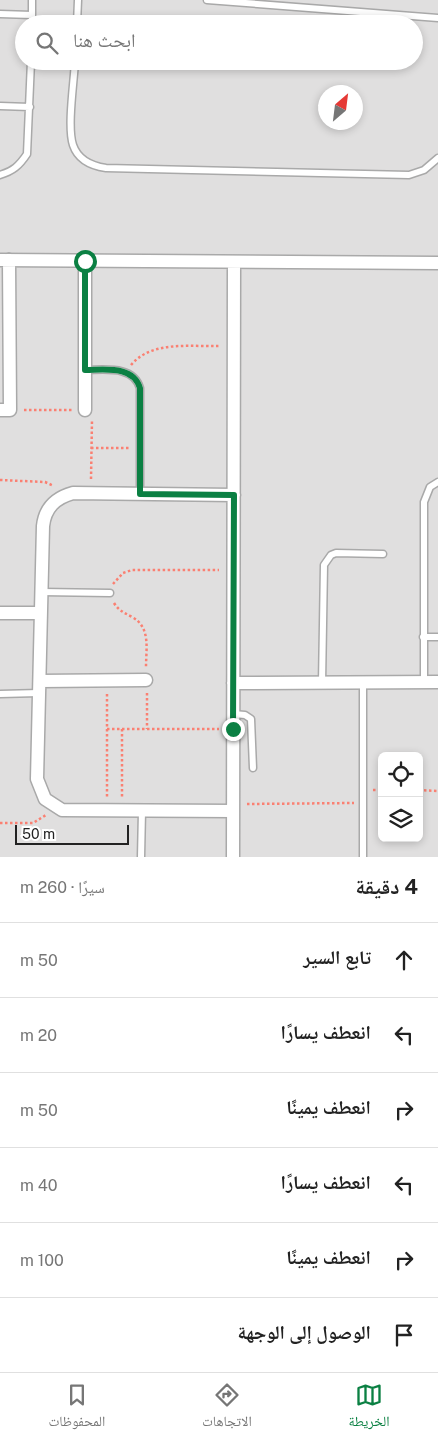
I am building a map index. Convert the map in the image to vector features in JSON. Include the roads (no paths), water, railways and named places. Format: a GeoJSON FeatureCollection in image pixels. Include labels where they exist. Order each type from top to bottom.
{"type":"FeatureCollection","features":[{"type":"Feature","properties":{"kind":"street"},"geometry":{"type":"LineString","coordinates":[[5,410],[4,260],[438,263]]}},
{"type":"Feature","properties":{"kind":"street"},"geometry":{"type":"LineString","coordinates":[[85,261],[85,410]]}},
{"type":"Feature","properties":{"kind":"street"},"geometry":{"type":"LineString","coordinates":[[233,857],[234,262]]}},
{"type":"Feature","properties":{"kind":"street"},"geometry":{"type":"LineString","coordinates":[[233,808],[72,812],[52,806],[39,790],[37,779],[44,516],[55,500],[73,493],[234,495]]}},
{"type":"Feature","properties":{"kind":"street"},"geometry":{"type":"LineString","coordinates":[[0,613],[41,613]]}},
{"type":"Feature","properties":{"kind":"street"},"geometry":{"type":"LineString","coordinates":[[39,687],[107,680],[146,680]]}},
{"type":"Feature","properties":{"kind":"street"},"geometry":{"type":"LineString","coordinates":[[233,683],[438,682]]}},
{"type":"Feature","properties":{"kind":"lane"},"geometry":{"type":"LineString","coordinates":[[0,14],[32,15],[32,0]]}},
{"type":"Feature","properties":{"kind":"lane"},"geometry":{"type":"LineString","coordinates":[[77,15],[78,0]]}},
{"type":"Feature","properties":{"kind":"lane"},"geometry":{"type":"LineString","coordinates":[[207,0],[260,2],[405,15]]}},
{"type":"Feature","properties":{"kind":"lane"},"geometry":{"type":"LineString","coordinates":[[423,17],[438,18]]}},
{"type":"Feature","properties":{"kind":"lane"},"geometry":{"type":"LineString","coordinates":[[0,175],[11,171],[20,164],[27,154],[31,70]]}},
{"type":"Feature","properties":{"kind":"lane"},"geometry":{"type":"LineString","coordinates":[[75,70],[73,144],[80,157],[92,166],[106,168],[409,175],[424,170],[438,158]]}},
{"type":"Feature","properties":{"kind":"lane"},"geometry":{"type":"LineString","coordinates":[[0,106],[30,107]]}},
{"type":"Feature","properties":{"kind":"lane"},"geometry":{"type":"LineString","coordinates":[[85,370],[127,372],[138,381],[140,388],[140,494]]}},
{"type":"Feature","properties":{"kind":"lane"},"geometry":{"type":"LineString","coordinates":[[424,682],[424,502],[430,487],[438,482]]}},
{"type":"Feature","properties":{"kind":"lane"},"geometry":{"type":"LineString","coordinates":[[322,683],[324,565],[330,555],[336,553],[383,554]]}},
{"type":"Feature","properties":{"kind":"lane"},"geometry":{"type":"LineString","coordinates":[[41,592],[110,593]]}},
{"type":"Feature","properties":{"kind":"lane"},"geometry":{"type":"LineString","coordinates":[[423,636],[438,637]]}},
{"type":"Feature","properties":{"kind":"lane"},"geometry":{"type":"LineString","coordinates":[[363,683],[363,857]]}},
{"type":"Feature","properties":{"kind":"lane"},"geometry":{"type":"LineString","coordinates":[[0,694],[39,687]]}},
{"type":"Feature","properties":{"kind":"lane"},"geometry":{"type":"LineString","coordinates":[[233,714],[245,715],[251,719],[253,768]]}},
{"type":"Feature","properties":{"kind":"lane"},"geometry":{"type":"LineString","coordinates":[[140,857],[142,811]]}}]}
